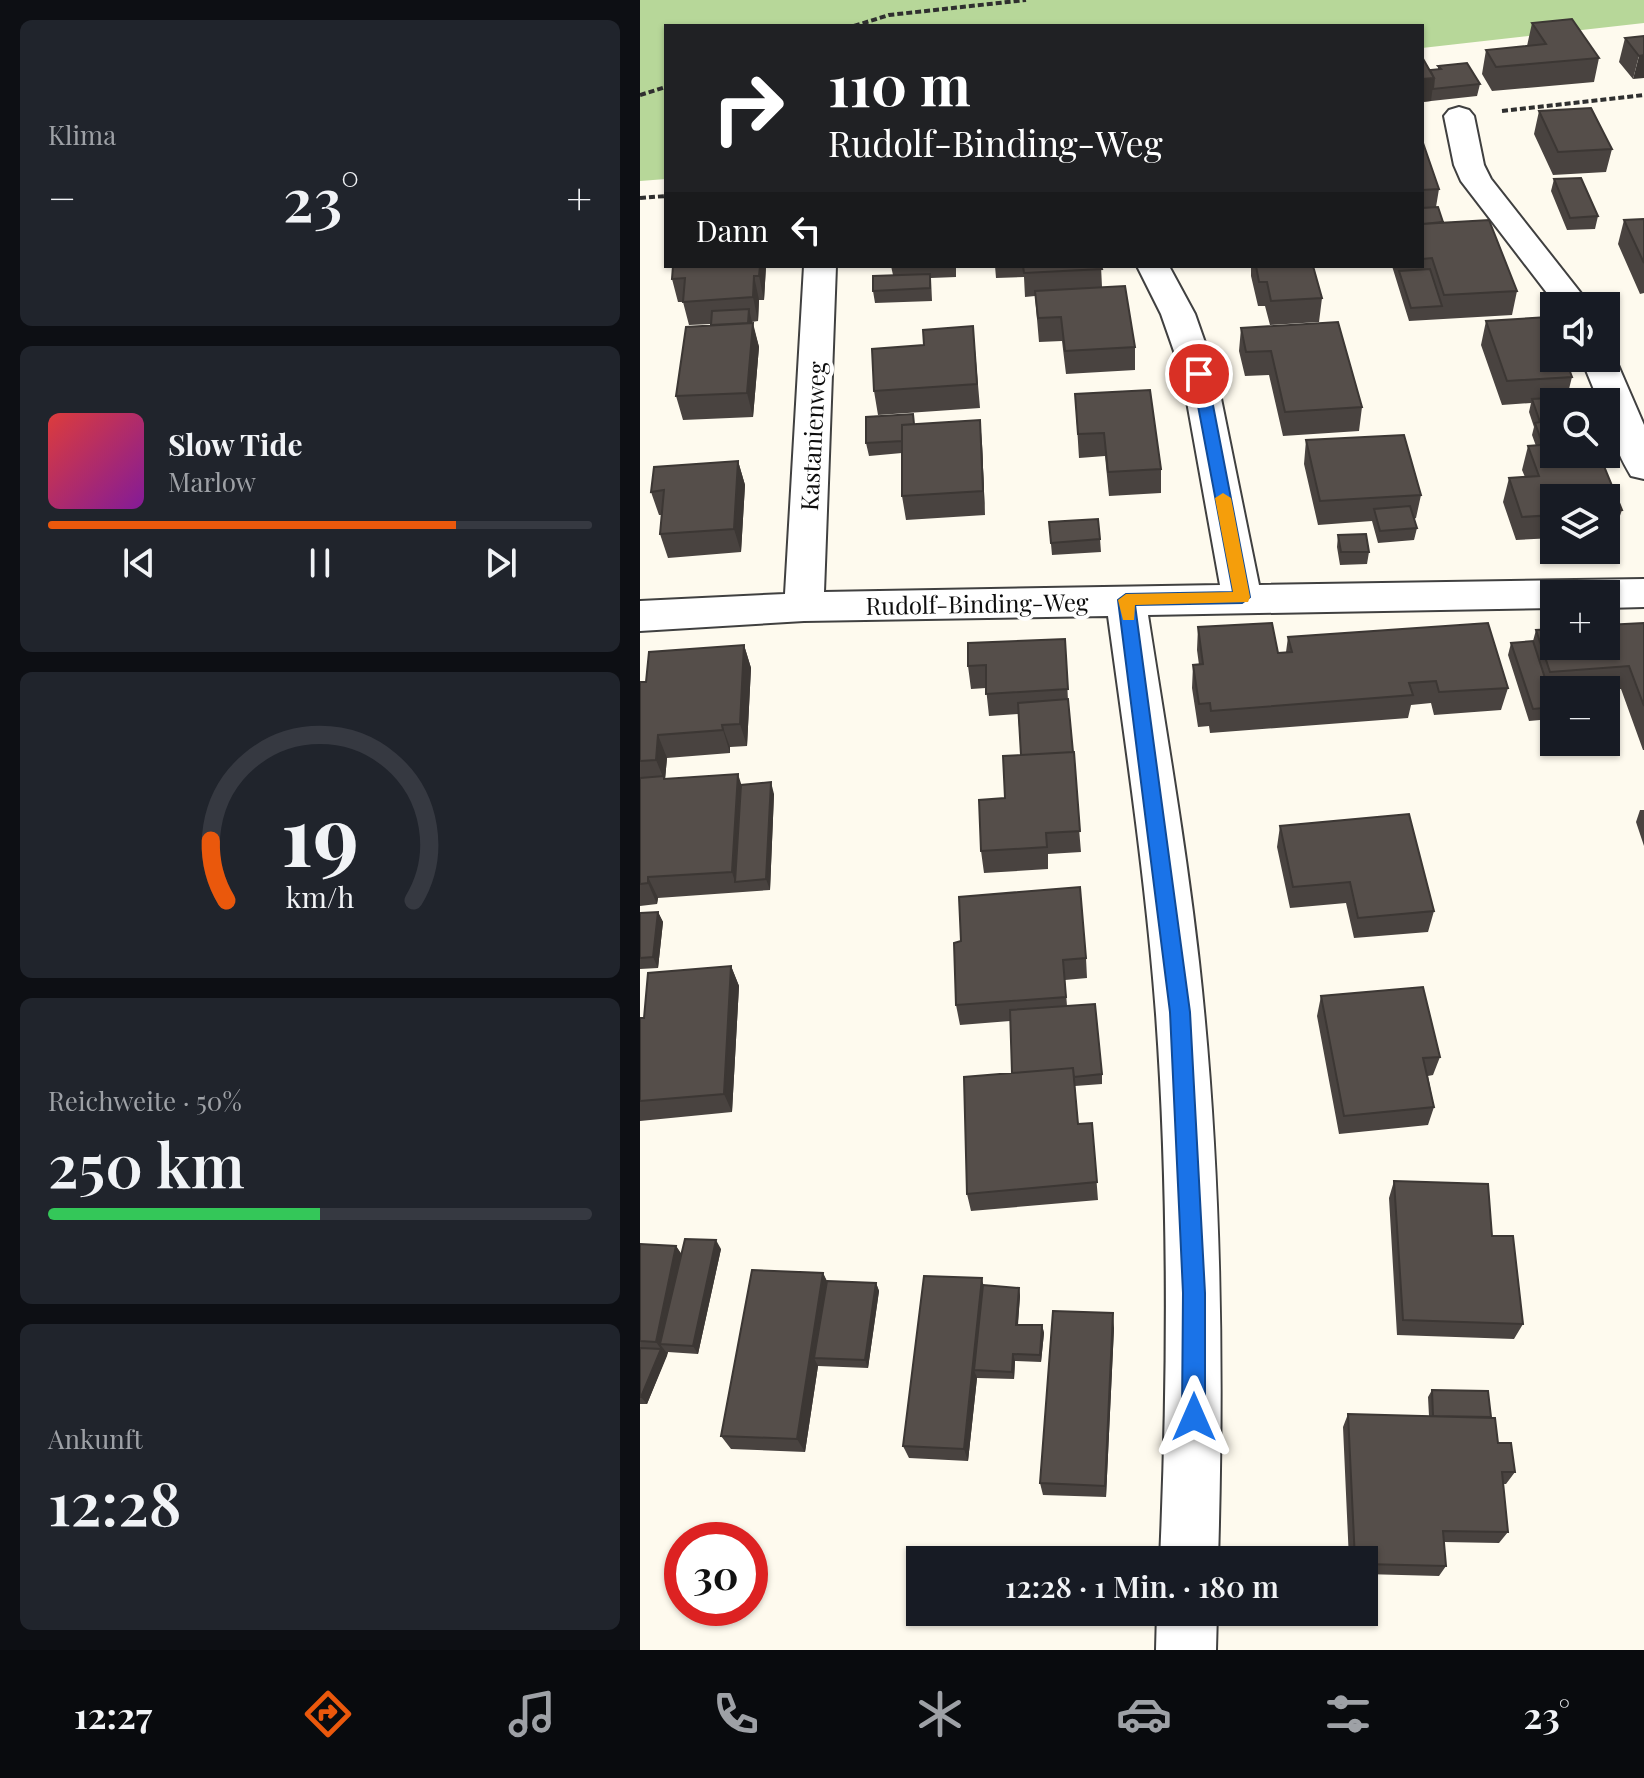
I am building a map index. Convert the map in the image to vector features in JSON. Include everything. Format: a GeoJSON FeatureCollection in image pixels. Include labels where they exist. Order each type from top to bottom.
{"type":"FeatureCollection","features":[{"type":"Feature","properties":{"kind":"street"},"geometry":{"type":"LineString","coordinates":[[1459,116],[1469,165],[1476,181],[1563,292]]}},
{"type":"Feature","properties":{"kind":"street","name":"Kastanienweg"},"geometry":{"type":"LineString","coordinates":[[804,607],[820,268]]}},
{"type":"Feature","properties":{"kind":"street"},"geometry":{"type":"LineString","coordinates":[[1154,268],[1178,314],[1199,374],[1242,597]]}},
{"type":"Feature","properties":{"kind":"street"},"geometry":{"type":"LineString","coordinates":[[1604,372],[1644,467]]}},
{"type":"Feature","properties":{"kind":"street","name":"Rudolf-Binding-Weg"},"geometry":{"type":"LineString","coordinates":[[1620,593],[1644,593]]}},
{"type":"Feature","properties":{"kind":"street","name":"Rudolf-Binding-Weg"},"geometry":{"type":"LineString","coordinates":[[640,616],[804,607],[1540,594]]}},
{"type":"Feature","properties":{"kind":"street"},"geometry":{"type":"LineString","coordinates":[[1126,600],[1171,931],[1187,1107],[1194,1293],[1194,1448],[1190,1546]]}},
{"type":"Feature","properties":{"kind":"street"},"geometry":{"type":"LineString","coordinates":[[1186,1650],[1187,1626]]}},
{"type":"Feature","properties":{"kind":"path"},"geometry":{"type":"LineString","coordinates":[[860,24],[889,15],[1026,0]]}},
{"type":"Feature","properties":{"kind":"path"},"geometry":{"type":"LineString","coordinates":[[640,95],[664,88]]}},
{"type":"Feature","properties":{"kind":"path"},"geometry":{"type":"LineString","coordinates":[[1459,116],[1644,95]]}},
{"type":"Feature","properties":{"kind":"path"},"geometry":{"type":"LineString","coordinates":[[640,198],[664,196]]}},
{"type":"Feature","properties":{"kind":"green space"},"geometry":{"type":"Polygon","coordinates":[[[640,0],[1644,0],[1644,23],[1424,48],[1424,24],[664,24],[664,179],[640,181],[640,0]]]}},
{"type":"Feature","properties":{"kind":"building"},"geometry":{"type":"Polygon","coordinates":[[[1572,19],[1599,58],[1496,67],[1486,50],[1546,44],[1532,23],[1572,19]]]}},
{"type":"Feature","properties":{"kind":"building"},"geometry":{"type":"Polygon","coordinates":[[[1644,36],[1644,55],[1639,56],[1625,38],[1644,36]]]}},
{"type":"Feature","properties":{"kind":"building"},"geometry":{"type":"Polygon","coordinates":[[[1424,60],[1434,78],[1424,79],[1424,60]]]}},
{"type":"Feature","properties":{"kind":"building"},"geometry":{"type":"Polygon","coordinates":[[[1467,63],[1480,84],[1433,89],[1434,78],[1430,70],[1441,69],[1438,66],[1467,63]]]}},
{"type":"Feature","properties":{"kind":"building"},"geometry":{"type":"Polygon","coordinates":[[[1591,108],[1612,149],[1558,152],[1539,111],[1591,108]]]}},
{"type":"Feature","properties":{"kind":"building"},"geometry":{"type":"Polygon","coordinates":[[[1424,146],[1439,189],[1424,190],[1424,146]]]}},
{"type":"Feature","properties":{"kind":"building"},"geometry":{"type":"Polygon","coordinates":[[[1581,178],[1598,216],[1570,218],[1554,179],[1581,178]]]}},
{"type":"Feature","properties":{"kind":"building"},"geometry":{"type":"Polygon","coordinates":[[[1438,207],[1443,222],[1424,224],[1424,208],[1438,207]]]}},
{"type":"Feature","properties":{"kind":"building"},"geometry":{"type":"Polygon","coordinates":[[[1644,219],[1644,263],[1624,220],[1644,219]]]}},
{"type":"Feature","properties":{"kind":"building"},"geometry":{"type":"Polygon","coordinates":[[[1489,220],[1517,291],[1444,295],[1432,258],[1424,259],[1424,224],[1489,220]]]}},
{"type":"Feature","properties":{"kind":"building"},"geometry":{"type":"Polygon","coordinates":[[[673,268],[760,268],[759,276],[754,276],[753,297],[683,302],[685,278],[672,279],[673,268]]]}},
{"type":"Feature","properties":{"kind":"building"},"geometry":{"type":"Polygon","coordinates":[[[1023,268],[1102,269],[1024,273],[1023,268]]]}},
{"type":"Feature","properties":{"kind":"building"},"geometry":{"type":"Polygon","coordinates":[[[1256,268],[1314,268],[1322,298],[1271,301],[1267,282],[1259,282],[1256,268]]]}},
{"type":"Feature","properties":{"kind":"building"},"geometry":{"type":"Polygon","coordinates":[[[1430,269],[1442,306],[1411,308],[1399,271],[1430,269]]]}},
{"type":"Feature","properties":{"kind":"building"},"geometry":{"type":"Polygon","coordinates":[[[930,274],[930,288],[873,291],[873,276],[930,274]]]}},
{"type":"Feature","properties":{"kind":"building"},"geometry":{"type":"Polygon","coordinates":[[[1125,286],[1135,347],[1065,351],[1061,317],[1038,318],[1035,291],[1125,286]]]}},
{"type":"Feature","properties":{"kind":"building"},"geometry":{"type":"Polygon","coordinates":[[[749,309],[748,323],[711,325],[712,311],[749,309]]]}},
{"type":"Feature","properties":{"kind":"building"},"geometry":{"type":"Polygon","coordinates":[[[1540,318],[1540,372],[1570,372],[1572,377],[1507,381],[1486,321],[1540,318]]]}},
{"type":"Feature","properties":{"kind":"building"},"geometry":{"type":"Polygon","coordinates":[[[1338,322],[1362,407],[1285,412],[1271,351],[1246,352],[1241,328],[1338,322]]]}},
{"type":"Feature","properties":{"kind":"building"},"geometry":{"type":"Polygon","coordinates":[[[753,323],[747,393],[676,396],[686,327],[753,323]]]}},
{"type":"Feature","properties":{"kind":"building"},"geometry":{"type":"Polygon","coordinates":[[[973,326],[977,384],[874,391],[872,349],[924,345],[923,330],[973,326]]]}},
{"type":"Feature","properties":{"kind":"building"},"geometry":{"type":"Polygon","coordinates":[[[1150,390],[1161,469],[1108,472],[1104,433],[1078,434],[1075,394],[1150,390]]]}},
{"type":"Feature","properties":{"kind":"building"},"geometry":{"type":"Polygon","coordinates":[[[1532,399],[1540,399],[1540,422],[1532,399]]]}},
{"type":"Feature","properties":{"kind":"building"},"geometry":{"type":"Polygon","coordinates":[[[913,414],[914,424],[902,425],[902,441],[866,443],[866,417],[913,414]]]}},
{"type":"Feature","properties":{"kind":"building"},"geometry":{"type":"Polygon","coordinates":[[[980,420],[983,491],[902,496],[902,425],[980,420]]]}},
{"type":"Feature","properties":{"kind":"building"},"geometry":{"type":"Polygon","coordinates":[[[1404,435],[1421,495],[1320,501],[1306,440],[1404,435]]]}},
{"type":"Feature","properties":{"kind":"building"},"geometry":{"type":"Polygon","coordinates":[[[1540,445],[1540,468],[1605,468],[1611,484],[1540,484],[1540,516],[1522,517],[1509,478],[1539,476],[1528,446],[1540,445]]]}},
{"type":"Feature","properties":{"kind":"building"},"geometry":{"type":"Polygon","coordinates":[[[738,461],[734,529],[660,534],[664,490],[651,492],[654,467],[738,461]]]}},
{"type":"Feature","properties":{"kind":"building"},"geometry":{"type":"Polygon","coordinates":[[[1410,506],[1417,528],[1380,531],[1374,509],[1410,506]]]}},
{"type":"Feature","properties":{"kind":"building"},"geometry":{"type":"Polygon","coordinates":[[[1098,519],[1100,539],[1051,543],[1049,522],[1098,519]]]}},
{"type":"Feature","properties":{"kind":"building"},"geometry":{"type":"Polygon","coordinates":[[[1366,534],[1369,552],[1341,552],[1338,535],[1366,534]]]}},
{"type":"Feature","properties":{"kind":"building"},"geometry":{"type":"Polygon","coordinates":[[[1272,623],[1278,653],[1292,652],[1288,637],[1488,623],[1508,688],[1439,692],[1436,681],[1409,683],[1413,695],[1211,711],[1210,703],[1199,704],[1193,665],[1203,664],[1198,627],[1272,623]]]}},
{"type":"Feature","properties":{"kind":"building"},"geometry":{"type":"Polygon","coordinates":[[[1644,623],[1644,706],[1629,666],[1550,672],[1546,660],[1620,660],[1620,624],[1644,623]]]}},
{"type":"Feature","properties":{"kind":"building"},"geometry":{"type":"Polygon","coordinates":[[[1065,639],[1068,689],[986,694],[986,665],[968,666],[968,643],[1065,639]]]}},
{"type":"Feature","properties":{"kind":"building"},"geometry":{"type":"Polygon","coordinates":[[[1533,641],[1544,676],[1540,676],[1540,708],[1533,709],[1511,643],[1533,641]]]}},
{"type":"Feature","properties":{"kind":"building"},"geometry":{"type":"Polygon","coordinates":[[[744,645],[740,724],[722,725],[723,730],[658,735],[656,760],[640,761],[640,682],[646,682],[649,652],[744,645]]]}},
{"type":"Feature","properties":{"kind":"building"},"geometry":{"type":"Polygon","coordinates":[[[1068,699],[1073,752],[1021,755],[1018,703],[1068,699]]]}},
{"type":"Feature","properties":{"kind":"building"},"geometry":{"type":"Polygon","coordinates":[[[1074,752],[1080,831],[1046,833],[1047,847],[981,851],[979,800],[1005,798],[1003,756],[1074,752]]]}},
{"type":"Feature","properties":{"kind":"building"},"geometry":{"type":"Polygon","coordinates":[[[738,774],[732,872],[648,877],[648,883],[640,884],[640,778],[738,774]]]}},
{"type":"Feature","properties":{"kind":"building"},"geometry":{"type":"Polygon","coordinates":[[[771,782],[766,879],[735,882],[741,785],[771,782]]]}},
{"type":"Feature","properties":{"kind":"building"},"geometry":{"type":"Polygon","coordinates":[[[1409,814],[1434,911],[1358,918],[1350,882],[1293,887],[1280,826],[1409,814]]]}},
{"type":"Feature","properties":{"kind":"building"},"geometry":{"type":"Polygon","coordinates":[[[1080,887],[1086,958],[1063,960],[1066,997],[956,1005],[954,943],[961,941],[959,897],[1080,887]]]}},
{"type":"Feature","properties":{"kind":"building"},"geometry":{"type":"Polygon","coordinates":[[[658,912],[653,957],[640,958],[640,913],[658,912]]]}},
{"type":"Feature","properties":{"kind":"building"},"geometry":{"type":"Polygon","coordinates":[[[731,966],[724,1094],[640,1101],[640,1018],[644,1018],[648,973],[731,966]]]}},
{"type":"Feature","properties":{"kind":"building"},"geometry":{"type":"Polygon","coordinates":[[[1423,987],[1440,1057],[1423,1058],[1434,1107],[1344,1116],[1321,996],[1423,987]]]}},
{"type":"Feature","properties":{"kind":"building"},"geometry":{"type":"Polygon","coordinates":[[[1095,1004],[1102,1074],[1074,1077],[1073,1068],[1012,1073],[1010,1010],[1095,1004]]]}},
{"type":"Feature","properties":{"kind":"building"},"geometry":{"type":"Polygon","coordinates":[[[1073,1068],[1078,1124],[1092,1123],[1097,1182],[967,1194],[964,1077],[1073,1068]]]}},
{"type":"Feature","properties":{"kind":"building"},"geometry":{"type":"Polygon","coordinates":[[[1394,1181],[1488,1184],[1492,1236],[1513,1236],[1523,1324],[1403,1320],[1394,1181]]]}},
{"type":"Feature","properties":{"kind":"building"},"geometry":{"type":"Polygon","coordinates":[[[685,1239],[716,1240],[693,1346],[660,1344],[685,1239]]]}},
{"type":"Feature","properties":{"kind":"building"},"geometry":{"type":"Polygon","coordinates":[[[640,1244],[676,1246],[656,1342],[640,1341],[640,1244]]]}},
{"type":"Feature","properties":{"kind":"building"},"geometry":{"type":"Polygon","coordinates":[[[752,1270],[823,1273],[797,1439],[721,1436],[752,1270]]]}},
{"type":"Feature","properties":{"kind":"building"},"geometry":{"type":"Polygon","coordinates":[[[924,1276],[982,1278],[964,1449],[903,1446],[924,1276]]]}},
{"type":"Feature","properties":{"kind":"building"},"geometry":{"type":"Polygon","coordinates":[[[827,1281],[876,1283],[865,1360],[814,1358],[827,1281]]]}},
{"type":"Feature","properties":{"kind":"building"},"geometry":{"type":"Polygon","coordinates":[[[983,1285],[1019,1288],[1016,1325],[1042,1325],[1040,1355],[1013,1354],[1012,1372],[974,1370],[983,1285]]]}},
{"type":"Feature","properties":{"kind":"building"},"geometry":{"type":"Polygon","coordinates":[[[1053,1311],[1113,1313],[1105,1486],[1040,1483],[1053,1311]]]}},
{"type":"Feature","properties":{"kind":"building"},"geometry":{"type":"Polygon","coordinates":[[[640,1348],[661,1349],[641,1397],[640,1397],[640,1348]]]}},
{"type":"Feature","properties":{"kind":"building"},"geometry":{"type":"Polygon","coordinates":[[[1432,1390],[1488,1391],[1491,1417],[1433,1416],[1432,1390]]]}},
{"type":"Feature","properties":{"kind":"building"},"geometry":{"type":"Polygon","coordinates":[[[1348,1414],[1495,1418],[1498,1443],[1511,1443],[1515,1472],[1502,1472],[1508,1532],[1443,1531],[1446,1566],[1378,1564],[1378,1546],[1354,1546],[1348,1414]]]}},
{"type":"Feature","properties":{"kind":"slow traffic"},"geometry":{"type":"LineString","coordinates":[[1128,616],[1126,600],[1242,597],[1223,498]]}},
{"type":"Feature","properties":{"kind":"route"},"geometry":{"type":"LineString","coordinates":[[1194,1417],[1194,1293],[1180,1012],[1126,600],[1242,597],[1199,374]]}}]}
